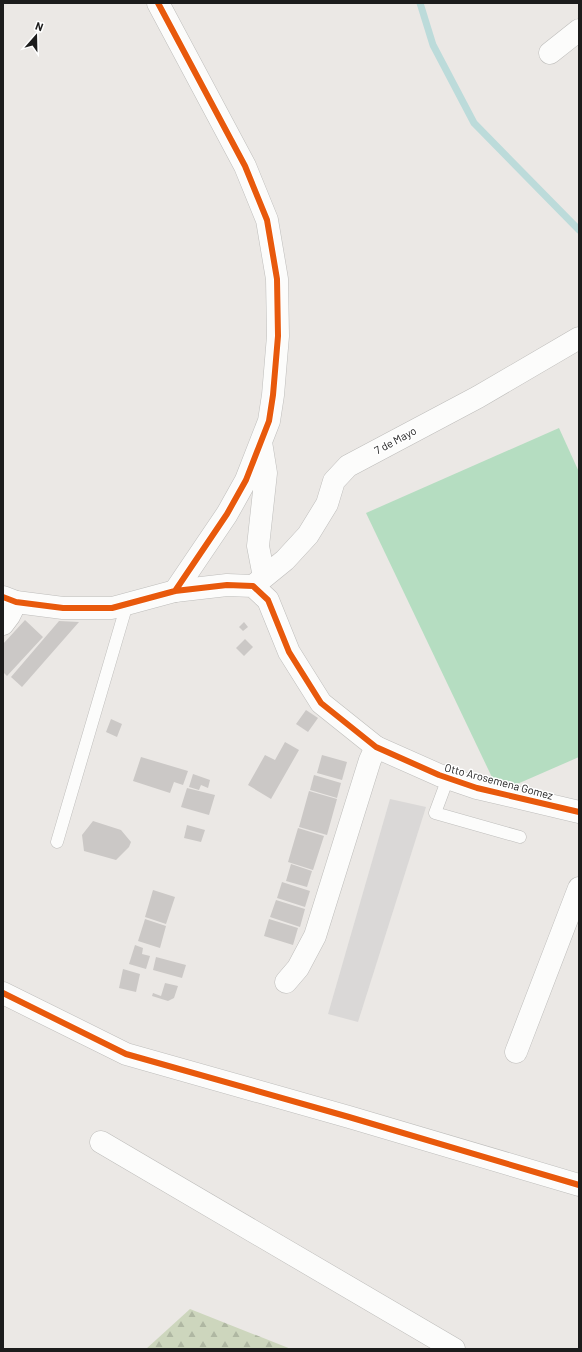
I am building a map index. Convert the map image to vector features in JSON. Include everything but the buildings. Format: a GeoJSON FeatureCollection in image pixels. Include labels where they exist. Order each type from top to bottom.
{"type":"FeatureCollection","features":[{"type":"Feature","properties":{"kind":"street"},"geometry":{"type":"LineString","coordinates":[[158,3],[245,166],[267,220],[277,278],[278,336],[273,395],[269,421],[246,480],[226,514],[175,591]]}},
{"type":"Feature","properties":{"kind":"street"},"geometry":{"type":"LineString","coordinates":[[550,53],[579,30]]}},
{"type":"Feature","properties":{"kind":"street","name":"7 de Mayo"},"geometry":{"type":"LineString","coordinates":[[258,582],[285,560],[308,535],[326,504],[334,480],[348,466],[478,397],[579,338]]}},
{"type":"Feature","properties":{"kind":"street"},"geometry":{"type":"LineString","coordinates":[[3,624],[10,599],[64,608],[112,608],[175,591],[227,584],[258,582],[258,546],[266,473],[261,441]]}},
{"type":"Feature","properties":{"kind":"street","name":"Otto Arosemena Gomez"},"geometry":{"type":"LineString","coordinates":[[258,582],[268,600],[289,652],[322,703],[376,747],[448,778],[477,788],[579,812]]}},
{"type":"Feature","properties":{"kind":"street"},"geometry":{"type":"LineString","coordinates":[[286,982],[298,968],[315,936],[370,760],[376,747]]}},
{"type":"Feature","properties":{"kind":"street"},"geometry":{"type":"LineString","coordinates":[[516,1052],[579,888]]}},
{"type":"Feature","properties":{"kind":"street"},"geometry":{"type":"LineString","coordinates":[[3,993],[126,1054],[349,1117],[579,1185]]}},
{"type":"Feature","properties":{"kind":"street"},"geometry":{"type":"LineString","coordinates":[[101,1142],[454,1349]]}},
{"type":"Feature","properties":{"kind":"lane"},"geometry":{"type":"LineString","coordinates":[[56,842],[127,604]]}},
{"type":"Feature","properties":{"kind":"lane"},"geometry":{"type":"LineString","coordinates":[[448,778],[435,813],[520,837]]}},
{"type":"Feature","properties":{"kind":"shaded area"},"geometry":{"type":"Polygon","coordinates":[[[390,799],[426,807],[358,1022],[328,1014],[390,799]]]}},
{"type":"Feature","properties":{"kind":"green space"},"geometry":{"type":"Polygon","coordinates":[[[559,428],[579,472],[579,757],[499,792],[366,513],[559,428]]]}},
{"type":"Feature","properties":{"kind":"green space"},"geometry":{"type":"Polygon","coordinates":[[[190,1309],[291,1349],[146,1349],[190,1309]]]}},
{"type":"Feature","properties":{"kind":"waterway"},"geometry":{"type":"LineString","coordinates":[[420,3],[433,45],[474,123],[579,230]]}},
{"type":"Feature","properties":{"kind":"cycle path"},"geometry":{"type":"LineString","coordinates":[[158,3],[245,166],[267,220],[277,279],[278,336],[273,395],[269,421],[246,480],[227,514],[175,591]]}},
{"type":"Feature","properties":{"kind":"cycle path"},"geometry":{"type":"LineString","coordinates":[[3,597],[16,602],[63,608],[112,608],[175,591],[227,585],[253,586],[268,600],[289,652],[321,703],[376,747],[439,775],[477,788],[579,812]]}},
{"type":"Feature","properties":{"kind":"cycle path"},"geometry":{"type":"LineString","coordinates":[[3,993],[126,1054],[349,1117],[579,1185]]}}]}
